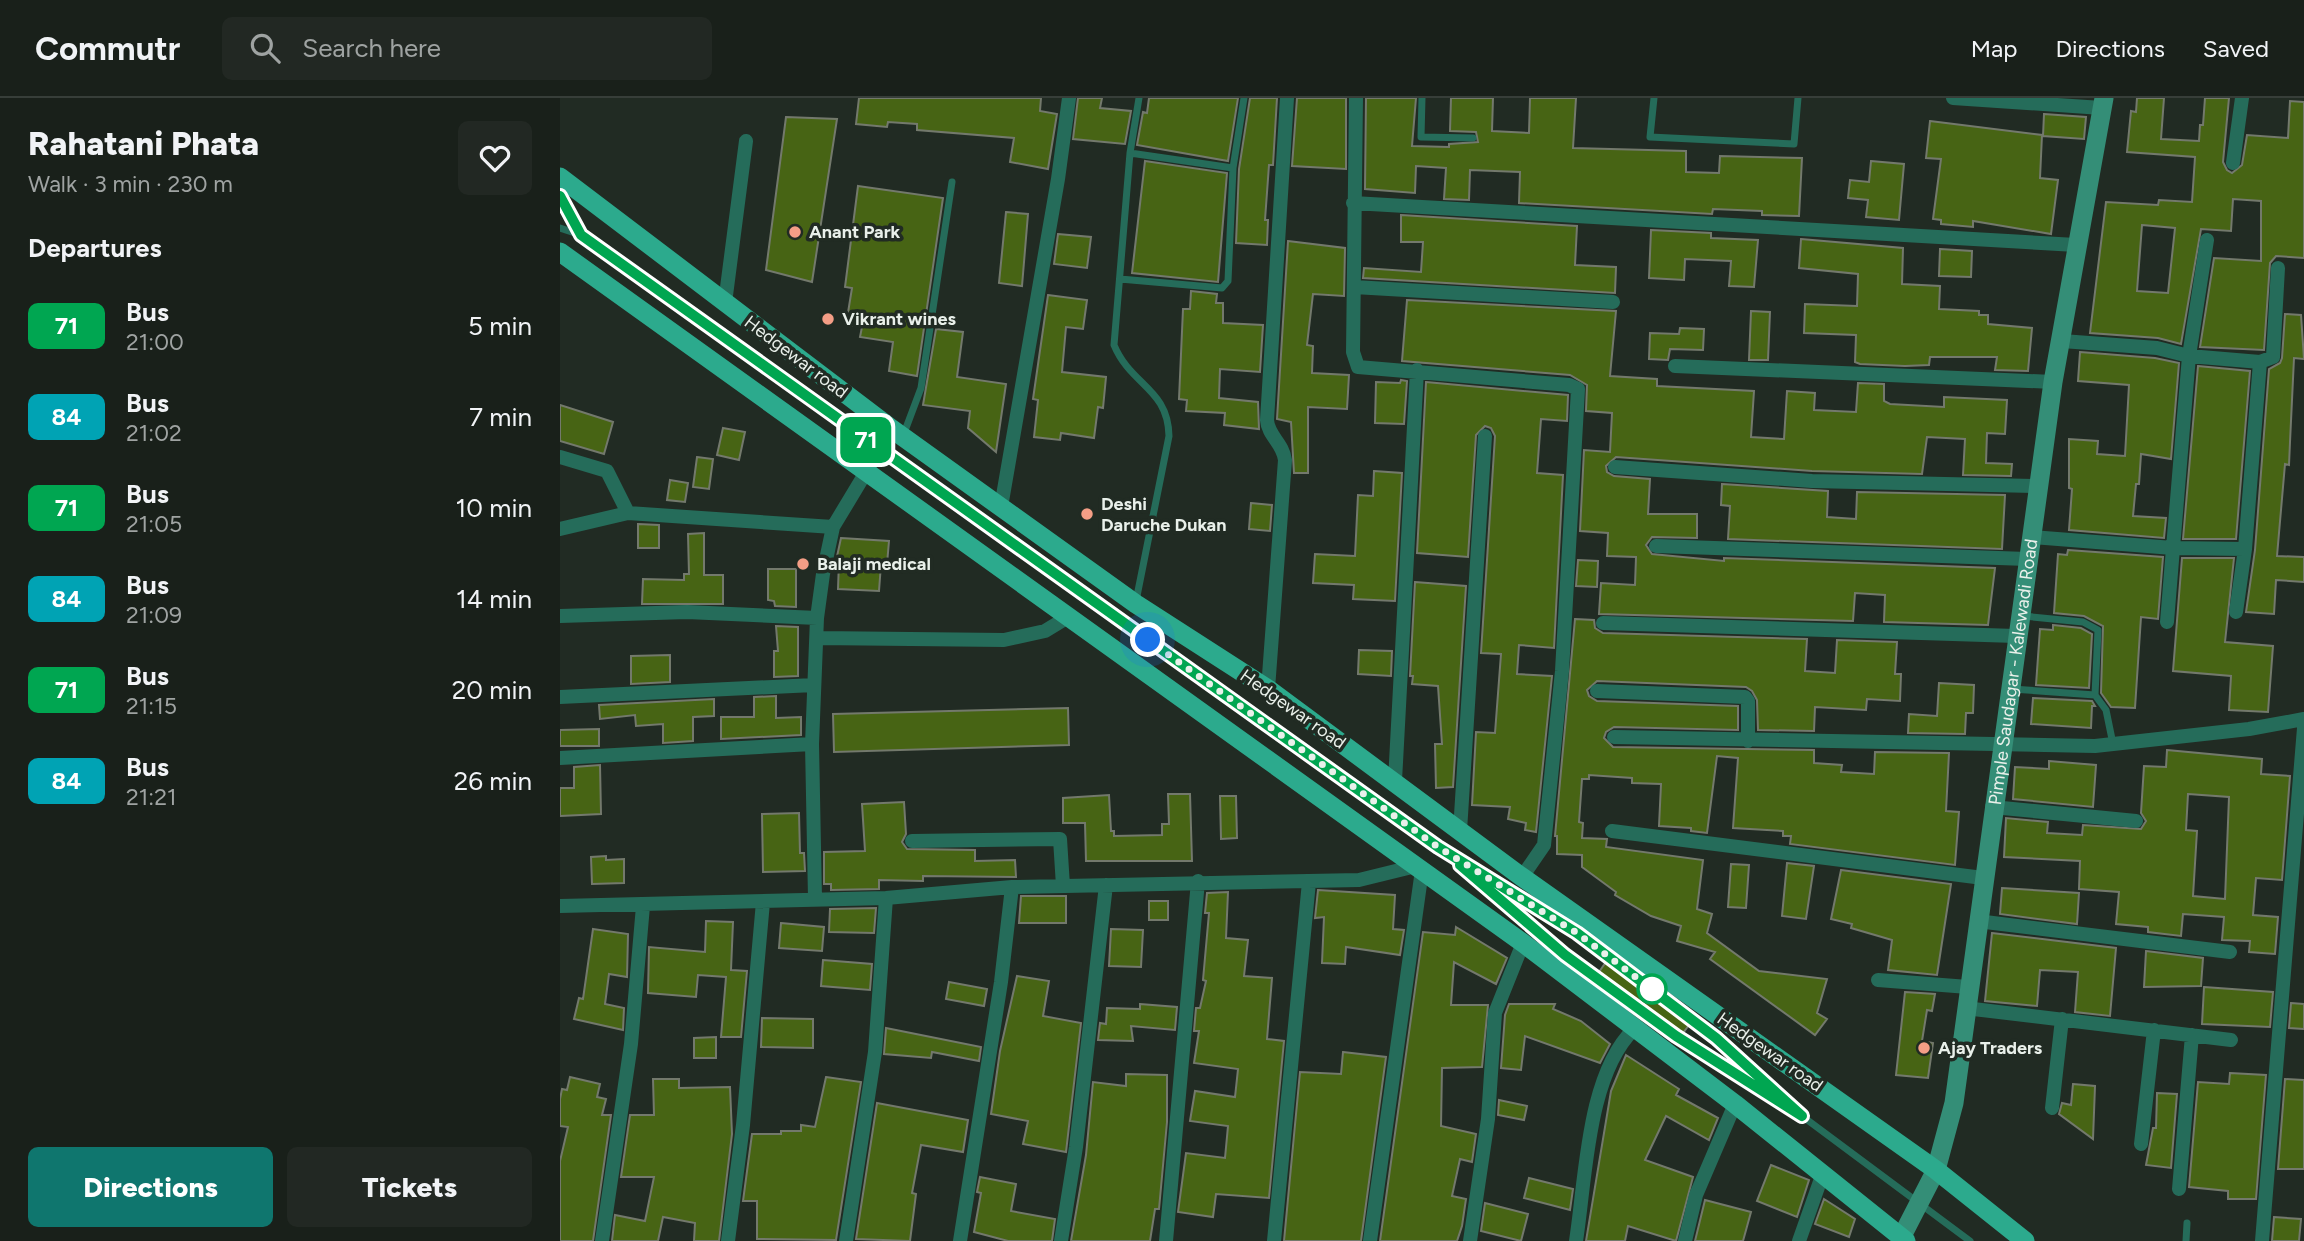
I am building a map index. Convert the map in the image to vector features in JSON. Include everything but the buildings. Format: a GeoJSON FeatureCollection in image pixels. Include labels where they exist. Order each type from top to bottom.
{"type":"FeatureCollection","features":[{"type":"Feature","properties":{"kind":"main road","name":"Pimple Saudagar - Kalewadi Road"},"geometry":{"type":"LineString","coordinates":[[1902,1240],[1936,1170],[1954,1103],[2008,689],[2053,382],[2103,103]]}},
{"type":"Feature","properties":{"kind":"main road","name":"Hedgewar road"},"geometry":{"type":"LineString","coordinates":[[560,177],[898,433],[1136,604],[1268,689],[1522,877],[1936,1170],[2025,1241]]}},
{"type":"Feature","properties":{"kind":"main road"},"geometry":{"type":"LineString","coordinates":[[560,253],[1522,943],[1735,1104],[1902,1240]]}},
{"type":"Feature","properties":{"kind":"street"},"geometry":{"type":"LineString","coordinates":[[1001,507],[1058,179],[1069,98]]}},
{"type":"Feature","properties":{"kind":"street"},"geometry":{"type":"LineString","coordinates":[[1268,689],[1285,460],[1281,443],[1271,433],[1267,420],[1287,98]]}},
{"type":"Feature","properties":{"kind":"street"},"geometry":{"type":"LineString","coordinates":[[1356,98],[1353,352],[1358,367],[1417,369],[1569,385],[1578,389],[1562,671],[1544,845],[1522,877]]}},
{"type":"Feature","properties":{"kind":"street"},"geometry":{"type":"LineString","coordinates":[[1953,98],[2103,103]]}},
{"type":"Feature","properties":{"kind":"street"},"geometry":{"type":"LineString","coordinates":[[2232,163],[2242,98]]}},
{"type":"Feature","properties":{"kind":"street"},"geometry":{"type":"LineString","coordinates":[[725,303],[746,141]]}},
{"type":"Feature","properties":{"kind":"street"},"geometry":{"type":"LineString","coordinates":[[1353,203],[2076,245]]}},
{"type":"Feature","properties":{"kind":"street"},"geometry":{"type":"LineString","coordinates":[[2167,622],[2189,356],[2207,240]]}},
{"type":"Feature","properties":{"kind":"street"},"geometry":{"type":"LineString","coordinates":[[2062,341],[2157,348],[2189,356],[2260,362],[2273,357],[2278,268]]}},
{"type":"Feature","properties":{"kind":"street"},"geometry":{"type":"LineString","coordinates":[[1354,287],[1613,302]]}},
{"type":"Feature","properties":{"kind":"street"},"geometry":{"type":"LineString","coordinates":[[2236,612],[2245,550],[2260,362]]}},
{"type":"Feature","properties":{"kind":"street"},"geometry":{"type":"LineString","coordinates":[[1675,366],[2053,382]]}},
{"type":"Feature","properties":{"kind":"street"},"geometry":{"type":"LineString","coordinates":[[1395,781],[1417,369]]}},
{"type":"Feature","properties":{"kind":"street"},"geometry":{"type":"LineString","coordinates":[[815,898],[812,744],[817,618],[833,527],[879,450],[898,433]]}},
{"type":"Feature","properties":{"kind":"street"},"geometry":{"type":"LineString","coordinates":[[1460,831],[1485,436]]}},
{"type":"Feature","properties":{"kind":"street"},"geometry":{"type":"LineString","coordinates":[[560,457],[607,471],[628,513]]}},
{"type":"Feature","properties":{"kind":"street"},"geometry":{"type":"LineString","coordinates":[[1615,467],[1812,481],[2038,486]]}},
{"type":"Feature","properties":{"kind":"street"},"geometry":{"type":"LineString","coordinates":[[560,529],[628,513],[833,527]]}},
{"type":"Feature","properties":{"kind":"street"},"geometry":{"type":"LineString","coordinates":[[2031,537],[2173,548],[2245,550]]}},
{"type":"Feature","properties":{"kind":"street"},"geometry":{"type":"LineString","coordinates":[[1656,546],[2027,559]]}},
{"type":"Feature","properties":{"kind":"street"},"geometry":{"type":"LineString","coordinates":[[560,616],[687,612],[817,618]]}},
{"type":"Feature","properties":{"kind":"street"},"geometry":{"type":"LineString","coordinates":[[817,638],[1004,640],[1045,631],[1069,617]]}},
{"type":"Feature","properties":{"kind":"street"},"geometry":{"type":"LineString","coordinates":[[1603,623],[2016,636]]}},
{"type":"Feature","properties":{"kind":"street"},"geometry":{"type":"LineString","coordinates":[[560,697],[814,685]]}},
{"type":"Feature","properties":{"kind":"street"},"geometry":{"type":"LineString","coordinates":[[1597,691],[1745,697],[1748,701],[1748,741]]}},
{"type":"Feature","properties":{"kind":"street"},"geometry":{"type":"LineString","coordinates":[[1614,737],[2001,745],[2113,744],[2304,719]]}},
{"type":"Feature","properties":{"kind":"street"},"geometry":{"type":"LineString","coordinates":[[2262,1241],[2304,728]]}},
{"type":"Feature","properties":{"kind":"street"},"geometry":{"type":"LineString","coordinates":[[560,758],[812,744]]}},
{"type":"Feature","properties":{"kind":"street"},"geometry":{"type":"LineString","coordinates":[[1992,807],[2136,821]]}},
{"type":"Feature","properties":{"kind":"street"},"geometry":{"type":"LineString","coordinates":[[1612,831],[1983,878]]}},
{"type":"Feature","properties":{"kind":"street"},"geometry":{"type":"LineString","coordinates":[[912,841],[1060,839],[1063,886]]}},
{"type":"Feature","properties":{"kind":"street"},"geometry":{"type":"LineString","coordinates":[[560,906],[886,898],[1012,887],[1198,881],[1359,880],[1419,868],[1370,1241]]}},
{"type":"Feature","properties":{"kind":"street"},"geometry":{"type":"LineString","coordinates":[[1166,1241],[1198,881]]}},
{"type":"Feature","properties":{"kind":"street"},"geometry":{"type":"LineString","coordinates":[[1274,1241],[1309,882]]}},
{"type":"Feature","properties":{"kind":"street"},"geometry":{"type":"LineString","coordinates":[[1061,1241],[1076,1147],[1106,885]]}},
{"type":"Feature","properties":{"kind":"street"},"geometry":{"type":"LineString","coordinates":[[960,1241],[1001,982],[1012,887]]}},
{"type":"Feature","properties":{"kind":"street"},"geometry":{"type":"LineString","coordinates":[[846,1241],[875,1052],[886,898]]}},
{"type":"Feature","properties":{"kind":"street"},"geometry":{"type":"LineString","coordinates":[[728,1241],[743,1125],[763,902]]}},
{"type":"Feature","properties":{"kind":"street"},"geometry":{"type":"LineString","coordinates":[[602,1241],[631,1044],[643,906]]}},
{"type":"Feature","properties":{"kind":"street"},"geometry":{"type":"LineString","coordinates":[[1978,921],[2230,953]]}},
{"type":"Feature","properties":{"kind":"street"},"geometry":{"type":"LineString","coordinates":[[1470,1241],[1488,1119],[1495,1013],[1522,943]]}},
{"type":"Feature","properties":{"kind":"street"},"geometry":{"type":"LineString","coordinates":[[1878,981],[1968,988]]}},
{"type":"Feature","properties":{"kind":"street"},"geometry":{"type":"LineString","coordinates":[[1965,1008],[2231,1040]]}},
{"type":"Feature","properties":{"kind":"street"},"geometry":{"type":"LineString","coordinates":[[2052,1108],[2062,1019]]}},
{"type":"Feature","properties":{"kind":"street"},"geometry":{"type":"LineString","coordinates":[[1577,1241],[1598,1089],[1617,1045],[1634,1028]]}},
{"type":"Feature","properties":{"kind":"street"},"geometry":{"type":"LineString","coordinates":[[2141,1144],[2154,1030]]}},
{"type":"Feature","properties":{"kind":"street"},"geometry":{"type":"LineString","coordinates":[[2179,1189],[2192,1035]]}},
{"type":"Feature","properties":{"kind":"street"},"geometry":{"type":"LineString","coordinates":[[1685,1241],[1696,1195],[1735,1104]]}},
{"type":"Feature","properties":{"kind":"street"},"geometry":{"type":"LineString","coordinates":[[1799,1241],[1823,1173]]}},
{"type":"Feature","properties":{"kind":"lane"},"geometry":{"type":"LineString","coordinates":[[1136,604],[1169,436],[1166,409],[1121,361],[1114,345],[1130,153],[1139,98]]}},
{"type":"Feature","properties":{"kind":"lane"},"geometry":{"type":"LineString","coordinates":[[1119,279],[1222,288],[1228,281],[1233,168],[1244,98]]}},
{"type":"Feature","properties":{"kind":"lane"},"geometry":{"type":"LineString","coordinates":[[1422,98],[1421,137],[1473,138]]}},
{"type":"Feature","properties":{"kind":"lane"},"geometry":{"type":"LineString","coordinates":[[1654,98],[1650,137],[1794,144],[1798,98]]}},
{"type":"Feature","properties":{"kind":"lane"},"geometry":{"type":"LineString","coordinates":[[1130,153],[1233,168]]}},
{"type":"Feature","properties":{"kind":"lane"},"geometry":{"type":"LineString","coordinates":[[898,433],[921,388],[952,182]]}},
{"type":"Feature","properties":{"kind":"lane"},"geometry":{"type":"LineString","coordinates":[[560,196],[581,235]]}},
{"type":"Feature","properties":{"kind":"lane"},"geometry":{"type":"LineString","coordinates":[[560,228],[581,235],[1438,847],[1577,933],[1716,1038],[1802,1116]]}},
{"type":"Feature","properties":{"kind":"lane"},"geometry":{"type":"LineString","coordinates":[[2020,616],[2083,622],[2098,630],[2095,695],[2106,710],[2113,744]]}},
{"type":"Feature","properties":{"kind":"lane"},"geometry":{"type":"LineString","coordinates":[[2008,689],[2095,695]]}},
{"type":"Feature","properties":{"kind":"lane"},"geometry":{"type":"LineString","coordinates":[[1438,847],[1565,955],[1698,1052],[1802,1116],[1970,1241]]}},
{"type":"Feature","properties":{"kind":"lane"},"geometry":{"type":"LineString","coordinates":[[2186,1241],[2188,1223]]}},
{"type":"Feature","properties":{"kind":"bus line","name":"71"},"geometry":{"type":"LineString","coordinates":[[560,196],[581,235],[1438,847],[1577,933],[1716,1038],[1802,1116],[1698,1052],[1565,955],[1460,865]]}},
{"type":"Feature","properties":{"kind":"place","name":"Anant Park"},"geometry":{"type":"Point","coordinates":[795,232]}},
{"type":"Feature","properties":{"kind":"place","name":"Vikrant wines"},"geometry":{"type":"Point","coordinates":[828,319]}},
{"type":"Feature","properties":{"kind":"place","name":"Deshi Daruche Dukan"},"geometry":{"type":"Point","coordinates":[1087,514]}},
{"type":"Feature","properties":{"kind":"place","name":"Balaji medical"},"geometry":{"type":"Point","coordinates":[803,564]}},
{"type":"Feature","properties":{"kind":"place","name":"Ajay Traders"},"geometry":{"type":"Point","coordinates":[1924,1048]}},
{"type":"Feature","properties":{"kind":"route"},"geometry":{"type":"LineString","coordinates":[[1148,640],[1438,847],[1577,933],[1657,993],[1652,989]]}}]}
